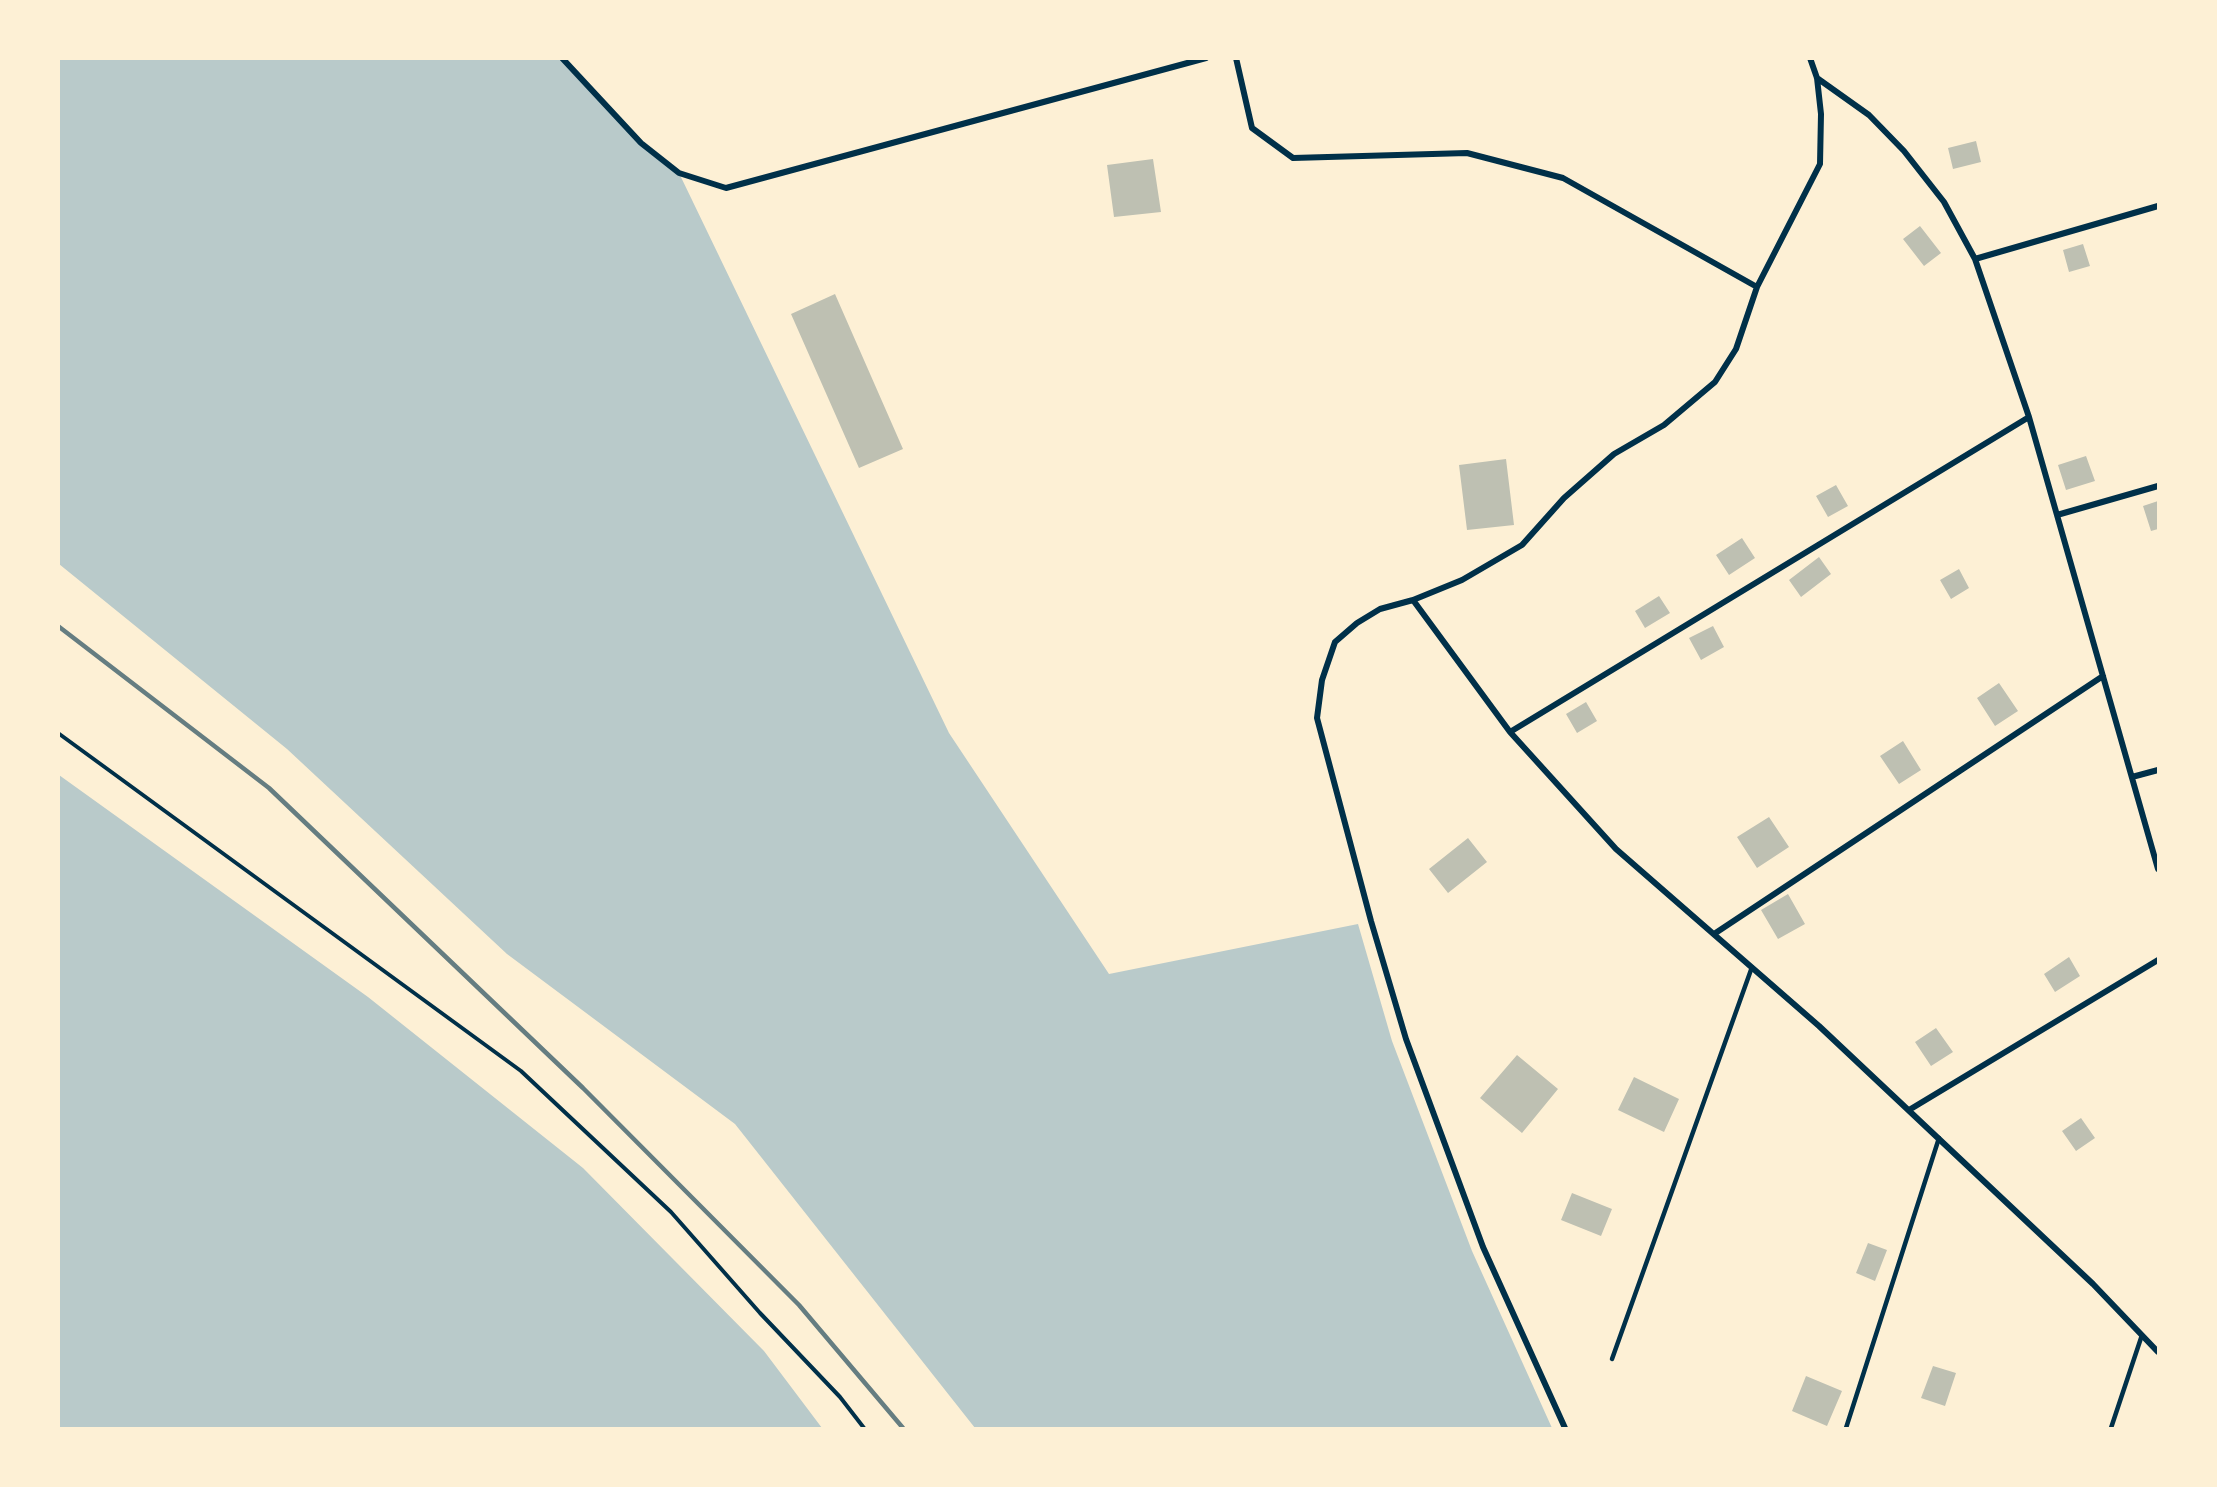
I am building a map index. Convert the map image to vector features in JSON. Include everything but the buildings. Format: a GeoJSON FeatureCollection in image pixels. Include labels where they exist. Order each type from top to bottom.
{"type":"FeatureCollection","features":[{"type":"Feature","properties":{"kind":"street"},"geometry":{"type":"LineString","coordinates":[[562,58],[641,142],[679,173],[726,188],[1206,58]]}},
{"type":"Feature","properties":{"kind":"street"},"geometry":{"type":"LineString","coordinates":[[1236,58],[1252,128],[1293,158],[1467,153],[1563,178],[1757,287]]}},
{"type":"Feature","properties":{"kind":"street"},"geometry":{"type":"LineString","coordinates":[[1565,1428],[1483,1247],[1406,1039],[1371,921],[1317,718],[1322,680],[1335,642],[1357,623],[1380,609],[1413,600],[1462,580],[1522,545],[1564,498],[1614,454],[1664,424],[1715,382],[1736,349],[1757,287],[1820,164],[1821,114],[1817,78],[1810,58]]}},
{"type":"Feature","properties":{"kind":"street"},"geometry":{"type":"LineString","coordinates":[[1817,78],[1869,115],[1904,151],[1944,202],[1975,259],[2029,417],[2158,868]]}},
{"type":"Feature","properties":{"kind":"street"},"geometry":{"type":"LineString","coordinates":[[1975,259],[2158,206]]}},
{"type":"Feature","properties":{"kind":"street"},"geometry":{"type":"LineString","coordinates":[[1510,732],[2029,417]]}},
{"type":"Feature","properties":{"kind":"street"},"geometry":{"type":"LineString","coordinates":[[2057,515],[2158,486]]}},
{"type":"Feature","properties":{"kind":"street"},"geometry":{"type":"LineString","coordinates":[[1413,600],[1510,732],[1616,849],[1819,1026],[2093,1284],[2158,1353]]}},
{"type":"Feature","properties":{"kind":"street"},"geometry":{"type":"LineString","coordinates":[[1714,934],[2103,676]]}},
{"type":"Feature","properties":{"kind":"street"},"geometry":{"type":"LineString","coordinates":[[2132,777],[2158,770]]}},
{"type":"Feature","properties":{"kind":"street"},"geometry":{"type":"LineString","coordinates":[[1909,1110],[2158,960]]}},
{"type":"Feature","properties":{"kind":"lane"},"geometry":{"type":"LineString","coordinates":[[1612,1359],[1752,967]]}},
{"type":"Feature","properties":{"kind":"lane"},"geometry":{"type":"LineString","coordinates":[[1846,1428],[1939,1138]]}},
{"type":"Feature","properties":{"kind":"lane"},"geometry":{"type":"LineString","coordinates":[[2111,1428],[2142,1335]]}},
{"type":"Feature","properties":{"kind":"path"},"geometry":{"type":"LineString","coordinates":[[58,733],[521,1071],[671,1212],[840,1398],[864,1428]]}},
{"type":"Feature","properties":{"kind":"shaded area"},"geometry":{"type":"Polygon","coordinates":[[[58,59],[562,59],[641,143],[679,173],[949,733],[1109,974],[1358,924],[1392,1041],[1472,1251],[1552,1428],[975,1428],[735,1124],[507,954],[287,749],[59,564],[58,59]]]}},
{"type":"Feature","properties":{"kind":"shaded area"},"geometry":{"type":"Polygon","coordinates":[[[59,775],[368,997],[583,1168],[764,1351],[822,1428],[59,1428],[59,775]]]}},
{"type":"Feature","properties":{"kind":"railway"},"geometry":{"type":"LineString","coordinates":[[58,626],[269,788],[583,1088],[799,1305],[903,1428]]}}]}
